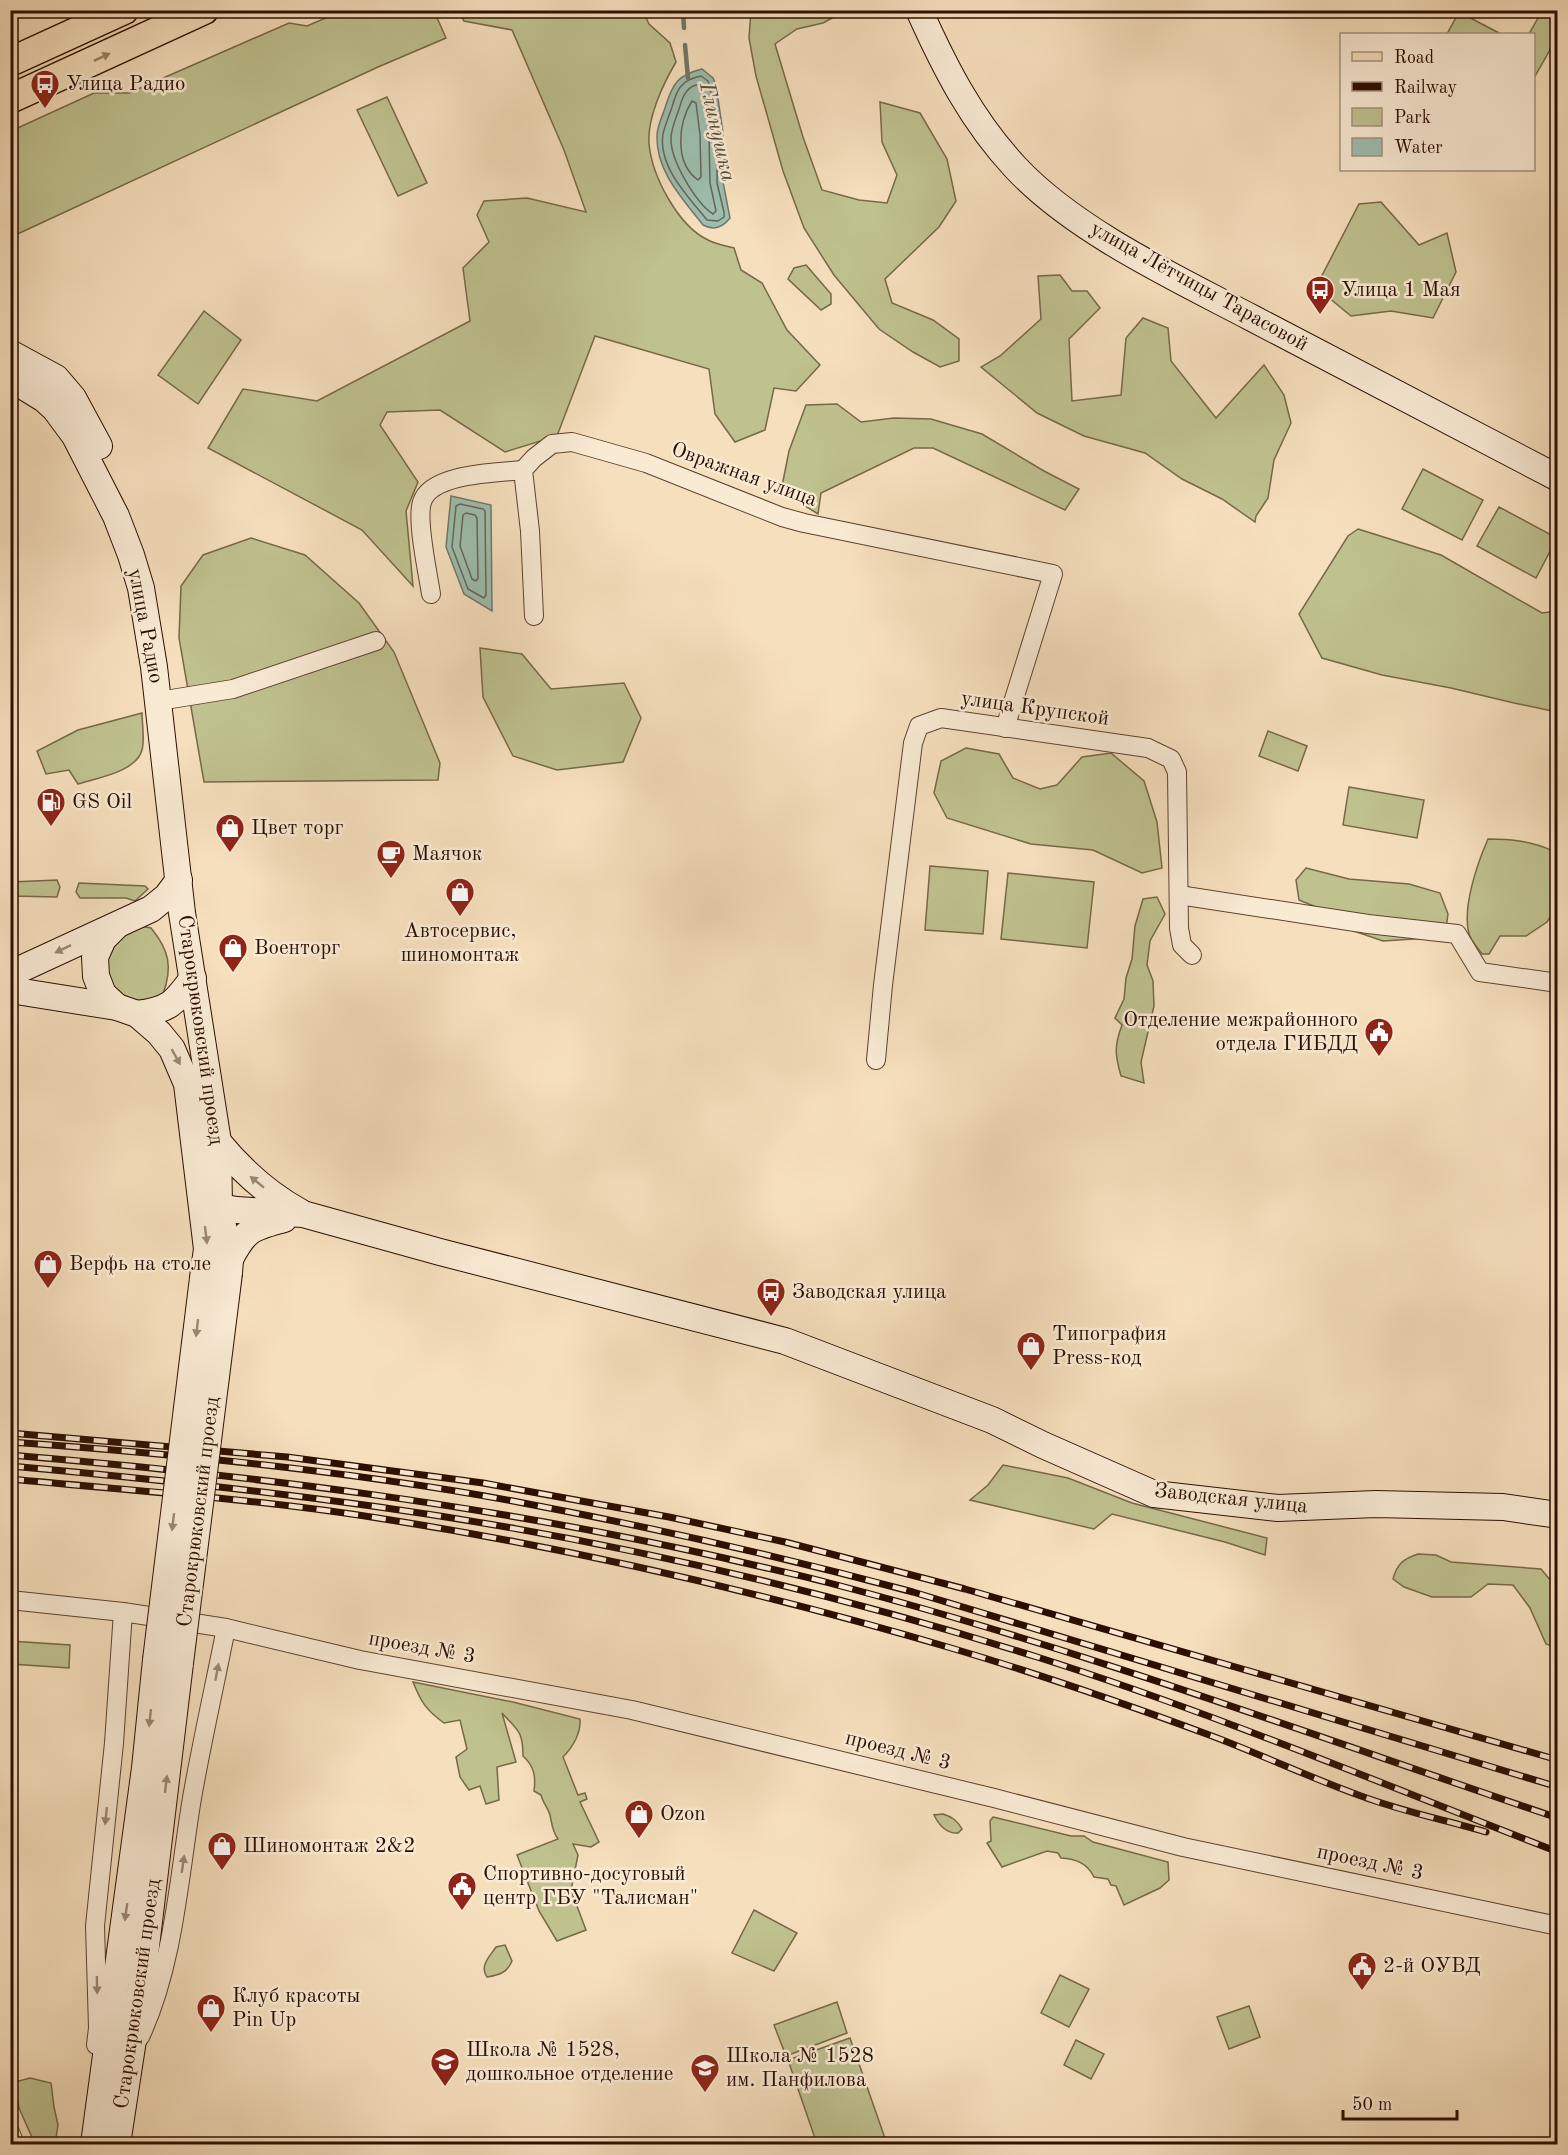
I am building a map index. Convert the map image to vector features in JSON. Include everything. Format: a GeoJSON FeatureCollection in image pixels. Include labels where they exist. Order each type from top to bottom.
{"type":"FeatureCollection","features":[{"type":"Feature","properties":{"kind":"main road"},"geometry":{"type":"LineString","coordinates":[[10,62],[124,10]]}},
{"type":"Feature","properties":{"kind":"main road"},"geometry":{"type":"LineString","coordinates":[[10,99],[204,10]]}},
{"type":"Feature","properties":{"kind":"main road","name":"улица Лётчицы Тарасовой"},"geometry":{"type":"LineString","coordinates":[[919,10],[952,81],[980,126],[1017,169],[1081,222],[1191,286],[1557,478]]}},
{"type":"Feature","properties":{"kind":"main road"},"geometry":{"type":"LineString","coordinates":[[10,353],[56,378],[73,398],[108,461],[128,505],[137,545],[141,588]]}},
{"type":"Feature","properties":{"kind":"main road","name":"улица Радио"},"geometry":{"type":"LineString","coordinates":[[10,378],[44,399],[55,409],[75,436],[116,516],[131,555],[148,622],[179,880]]}},
{"type":"Feature","properties":{"kind":"main road"},"geometry":{"type":"LineString","coordinates":[[10,974],[151,909],[167,896],[179,880]]}},
{"type":"Feature","properties":{"kind":"main road","name":"Старокрюковский проезд"},"geometry":{"type":"LineString","coordinates":[[117,2145],[144,1965],[168,1662],[221,1267],[207,1249],[218,1142],[179,880]]}},
{"type":"Feature","properties":{"kind":"main road"},"geometry":{"type":"LineString","coordinates":[[187,945],[172,927],[150,918],[121,923],[103,939],[95,957],[96,976],[103,994],[159,1033],[172,1049],[187,1084],[211,1203],[237,1210],[303,1214]]}},
{"type":"Feature","properties":{"kind":"main road"},"geometry":{"type":"LineString","coordinates":[[10,990],[127,1010],[159,1011],[178,999],[193,978]]}},
{"type":"Feature","properties":{"kind":"main road"},"geometry":{"type":"LineString","coordinates":[[218,1142],[237,1165],[279,1199],[303,1214]]}},
{"type":"Feature","properties":{"kind":"main road"},"geometry":{"type":"LineString","coordinates":[[221,1267],[241,1238],[250,1230],[303,1214]]}},
{"type":"Feature","properties":{"kind":"main road","name":"Заводская улица"},"geometry":{"type":"LineString","coordinates":[[303,1214],[784,1341],[992,1420],[1154,1494],[1278,1508],[1376,1504],[1503,1507],[1557,1515]]}},
{"type":"Feature","properties":{"kind":"main road","name":"Старокрюковский проезд"},"geometry":{"type":"LineString","coordinates":[[93,2145],[145,1768],[168,1662]]}},
{"type":"Feature","properties":{"kind":"street","name":"Овражная улица"},"geometry":{"type":"LineString","coordinates":[[523,470],[552,444],[572,442],[646,463],[782,517],[1053,574],[1005,728]]}},
{"type":"Feature","properties":{"kind":"street"},"geometry":{"type":"LineString","coordinates":[[431,594],[421,506],[427,494],[441,482],[523,470],[530,531],[534,616]]}},
{"type":"Feature","properties":{"kind":"street"},"geometry":{"type":"LineString","coordinates":[[159,701],[233,689],[376,641]]}},
{"type":"Feature","properties":{"kind":"street","name":"улица Крупской"},"geometry":{"type":"LineString","coordinates":[[876,1060],[913,743],[920,726],[941,718],[1148,748],[1171,759],[1177,772],[1179,928],[1182,945],[1192,955]]}},
{"type":"Feature","properties":{"kind":"street"},"geometry":{"type":"LineString","coordinates":[[1179,895],[1368,924],[1457,934],[1480,972],[1557,983]]}},
{"type":"Feature","properties":{"kind":"street","name":"проезд № 3"},"geometry":{"type":"LineString","coordinates":[[10,1600],[123,1612],[226,1628],[360,1660],[632,1710],[994,1798],[1183,1847],[1557,1926]]}},
{"type":"Feature","properties":{"kind":"street"},"geometry":{"type":"LineString","coordinates":[[82,2145],[98,2028],[95,1926],[114,1743],[123,1612]]}},
{"type":"Feature","properties":{"kind":"street"},"geometry":{"type":"LineString","coordinates":[[129,2061],[149,2017],[163,1967],[182,1874],[192,1799],[226,1628]]}},
{"type":"Feature","properties":{"kind":"street"},"geometry":{"type":"LineString","coordinates":[[10,2132],[15,2145]]}},
{"type":"Feature","properties":{"kind":"green space"},"geometry":{"type":"Polygon","coordinates":[[[342,11],[434,11],[446,38],[378,67],[11,237],[11,131],[94,93],[129,93],[289,23],[307,26],[342,11]]]}},
{"type":"Feature","properties":{"kind":"green space"},"geometry":{"type":"Polygon","coordinates":[[[459,11],[643,11],[649,24],[670,43],[676,62],[657,102],[649,134],[655,171],[668,199],[697,233],[711,241],[734,248],[741,270],[762,283],[787,330],[820,365],[796,391],[774,388],[765,430],[735,442],[715,414],[709,369],[595,336],[557,436],[505,452],[440,410],[387,412],[380,425],[418,482],[406,511],[413,586],[362,530],[208,448],[243,389],[317,401],[470,321],[463,268],[489,242],[477,215],[484,201],[527,198],[586,212],[564,150],[512,30],[464,21],[459,11]]]}},
{"type":"Feature","properties":{"kind":"green space"},"geometry":{"type":"Polygon","coordinates":[[[751,11],[845,11],[823,23],[797,29],[775,44],[803,137],[822,190],[859,200],[887,203],[897,175],[882,142],[880,102],[920,113],[947,159],[956,201],[939,227],[885,279],[892,303],[933,320],[959,339],[959,361],[940,367],[879,329],[834,275],[804,228],[783,171],[756,76],[749,38],[751,11]]]}},
{"type":"Feature","properties":{"kind":"green space"},"geometry":{"type":"Polygon","coordinates":[[[1542,11],[1551,11],[1554,14],[1555,41],[1535,76],[1535,33],[1530,33],[1542,11]]]}},
{"type":"Feature","properties":{"kind":"green space"},"geometry":{"type":"Polygon","coordinates":[[[1459,12],[1499,33],[1448,33],[1459,12]]]}},
{"type":"Feature","properties":{"kind":"green space"},"geometry":{"type":"Polygon","coordinates":[[[387,97],[427,183],[398,196],[357,110],[387,97]]]}},
{"type":"Feature","properties":{"kind":"green space"},"geometry":{"type":"Polygon","coordinates":[[[1381,202],[1419,245],[1447,233],[1456,272],[1433,318],[1391,311],[1351,316],[1316,287],[1359,204],[1381,202]]]}},
{"type":"Feature","properties":{"kind":"green space"},"geometry":{"type":"Polygon","coordinates":[[[806,265],[831,294],[831,304],[821,310],[788,279],[794,268],[806,265]]]}},
{"type":"Feature","properties":{"kind":"green space"},"geometry":{"type":"Polygon","coordinates":[[[1060,275],[1072,291],[1087,291],[1100,308],[1069,339],[1072,401],[1121,395],[1126,338],[1143,318],[1168,328],[1171,361],[1216,418],[1264,365],[1284,395],[1291,423],[1274,460],[1268,498],[1256,516],[1255,522],[1222,499],[1182,479],[1145,453],[1084,436],[1037,413],[981,367],[1000,356],[1041,319],[1038,276],[1060,275]]]}},
{"type":"Feature","properties":{"kind":"green space"},"geometry":{"type":"Polygon","coordinates":[[[204,311],[241,340],[198,404],[158,375],[204,311]]]}},
{"type":"Feature","properties":{"kind":"green space"},"geometry":{"type":"Polygon","coordinates":[[[837,404],[861,422],[894,418],[931,419],[982,434],[1079,489],[1065,510],[933,448],[914,448],[821,493],[818,514],[781,491],[789,451],[806,405],[837,404]]]}},
{"type":"Feature","properties":{"kind":"green space"},"geometry":{"type":"Polygon","coordinates":[[[1423,469],[1483,500],[1462,540],[1402,509],[1423,469]]]}},
{"type":"Feature","properties":{"kind":"green space"},"geometry":{"type":"Polygon","coordinates":[[[1499,507],[1557,538],[1536,578],[1477,546],[1499,507]]]}},
{"type":"Feature","properties":{"kind":"green space"},"geometry":{"type":"Polygon","coordinates":[[[1358,529],[1441,555],[1542,613],[1557,611],[1557,712],[1382,675],[1322,658],[1299,614],[1348,536],[1358,529]]]}},
{"type":"Feature","properties":{"kind":"green space"},"geometry":{"type":"Polygon","coordinates":[[[251,538],[305,555],[359,603],[394,652],[440,763],[438,780],[204,782],[179,638],[181,586],[203,555],[251,538]]]}},
{"type":"Feature","properties":{"kind":"green space"},"geometry":{"type":"Polygon","coordinates":[[[480,648],[522,654],[551,689],[624,683],[641,718],[623,762],[557,770],[513,756],[483,697],[480,648]]]}},
{"type":"Feature","properties":{"kind":"green space"},"geometry":{"type":"Polygon","coordinates":[[[142,713],[143,746],[138,758],[132,764],[115,773],[78,784],[69,770],[46,774],[37,751],[78,730],[142,713]]]}},
{"type":"Feature","properties":{"kind":"green space"},"geometry":{"type":"Polygon","coordinates":[[[1268,731],[1307,746],[1298,771],[1259,756],[1268,731]]]}},
{"type":"Feature","properties":{"kind":"green space"},"geometry":{"type":"Polygon","coordinates":[[[966,748],[999,754],[1013,778],[1040,789],[1057,785],[1082,757],[1111,753],[1144,781],[1157,822],[1162,868],[1142,873],[1093,850],[1031,844],[947,818],[934,793],[941,761],[966,748]]]}},
{"type":"Feature","properties":{"kind":"green space"},"geometry":{"type":"Polygon","coordinates":[[[1349,787],[1424,800],[1417,838],[1343,825],[1349,787]]]}},
{"type":"Feature","properties":{"kind":"green space"},"geometry":{"type":"Polygon","coordinates":[[[1488,839],[1521,841],[1553,851],[1557,880],[1557,907],[1547,922],[1526,936],[1500,936],[1489,954],[1482,954],[1469,934],[1467,912],[1475,873],[1488,839]]]}},
{"type":"Feature","properties":{"kind":"green space"},"geometry":{"type":"Polygon","coordinates":[[[930,866],[988,871],[983,934],[925,930],[930,866]]]}},
{"type":"Feature","properties":{"kind":"green space"},"geometry":{"type":"Polygon","coordinates":[[[1306,868],[1349,879],[1409,884],[1440,893],[1448,914],[1446,928],[1429,938],[1383,941],[1348,929],[1316,907],[1299,900],[1296,880],[1306,868]]]}},
{"type":"Feature","properties":{"kind":"green space"},"geometry":{"type":"Polygon","coordinates":[[[1008,873],[1094,882],[1087,948],[1001,939],[1008,873]]]}},
{"type":"Feature","properties":{"kind":"green space"},"geometry":{"type":"Polygon","coordinates":[[[57,880],[60,887],[57,897],[11,896],[11,882],[57,880]]]}},
{"type":"Feature","properties":{"kind":"green space"},"geometry":{"type":"Polygon","coordinates":[[[79,883],[145,886],[148,889],[135,901],[126,898],[80,898],[76,892],[79,883]]]}},
{"type":"Feature","properties":{"kind":"green space"},"geometry":{"type":"Polygon","coordinates":[[[1157,897],[1165,914],[1150,941],[1147,965],[1153,981],[1154,1006],[1141,1062],[1144,1083],[1121,1076],[1116,1050],[1122,1025],[1115,1018],[1124,999],[1126,978],[1132,959],[1135,926],[1143,899],[1157,897]]]}},
{"type":"Feature","properties":{"kind":"green space"},"geometry":{"type":"Polygon","coordinates":[[[135,925],[151,928],[162,944],[168,959],[168,975],[163,994],[138,1005],[111,992],[105,953],[135,925]]]}},
{"type":"Feature","properties":{"kind":"green space"},"geometry":{"type":"Polygon","coordinates":[[[1003,1465],[1068,1478],[1132,1503],[1267,1538],[1265,1555],[1225,1542],[1112,1514],[1094,1529],[970,1500],[988,1485],[1003,1465]]]}},
{"type":"Feature","properties":{"kind":"green space"},"geometry":{"type":"Polygon","coordinates":[[[1418,1554],[1436,1555],[1451,1562],[1541,1569],[1557,1588],[1557,1648],[1546,1644],[1530,1608],[1513,1585],[1488,1584],[1471,1597],[1432,1597],[1404,1587],[1393,1579],[1401,1563],[1418,1554]]]}},
{"type":"Feature","properties":{"kind":"green space"},"geometry":{"type":"Polygon","coordinates":[[[10,1641],[70,1645],[69,1668],[11,1664],[10,1641]]]}},
{"type":"Feature","properties":{"kind":"green space"},"geometry":{"type":"Polygon","coordinates":[[[413,1682],[513,1702],[580,1719],[576,1740],[563,1757],[578,1795],[585,1793],[587,1799],[580,1802],[599,1842],[591,1847],[573,1844],[578,1855],[571,1890],[586,1930],[557,1941],[539,1911],[517,1855],[558,1839],[541,1795],[534,1791],[533,1772],[523,1756],[522,1741],[518,1731],[502,1713],[516,1762],[497,1767],[499,1800],[486,1804],[480,1786],[469,1790],[460,1777],[456,1757],[467,1749],[460,1720],[444,1723],[428,1710],[413,1682]]]}},
{"type":"Feature","properties":{"kind":"green space"},"geometry":{"type":"Polygon","coordinates":[[[943,1814],[958,1823],[962,1829],[958,1833],[943,1828],[934,1815],[943,1814]]]}},
{"type":"Feature","properties":{"kind":"green space"},"geometry":{"type":"Polygon","coordinates":[[[993,1817],[1071,1836],[1084,1836],[1093,1842],[1168,1862],[1169,1880],[1160,1888],[1124,1905],[1116,1886],[1111,1885],[1108,1879],[1094,1877],[1084,1865],[1072,1859],[1061,1858],[1058,1853],[1047,1851],[1002,1867],[987,1843],[991,1841],[990,1821],[993,1817]]]}},
{"type":"Feature","properties":{"kind":"green space"},"geometry":{"type":"Polygon","coordinates":[[[754,1910],[797,1933],[774,1971],[732,1953],[754,1910]]]}},
{"type":"Feature","properties":{"kind":"green space"},"geometry":{"type":"Polygon","coordinates":[[[505,1945],[512,1961],[510,1965],[502,1973],[487,1977],[484,1969],[486,1961],[496,1947],[505,1945]]]}},
{"type":"Feature","properties":{"kind":"green space"},"geometry":{"type":"Polygon","coordinates":[[[1060,1975],[1089,1989],[1069,2027],[1041,2013],[1060,1975]]]}},
{"type":"Feature","properties":{"kind":"green space"},"geometry":{"type":"Polygon","coordinates":[[[837,2002],[847,2033],[786,2056],[774,2025],[837,2002]]]}},
{"type":"Feature","properties":{"kind":"green space"},"geometry":{"type":"Polygon","coordinates":[[[1249,2006],[1260,2037],[1229,2049],[1217,2017],[1249,2006]]]}},
{"type":"Feature","properties":{"kind":"green space"},"geometry":{"type":"Polygon","coordinates":[[[850,2038],[887,2144],[817,2144],[788,2060],[850,2038]]]}},
{"type":"Feature","properties":{"kind":"green space"},"geometry":{"type":"Polygon","coordinates":[[[1076,2040],[1104,2054],[1091,2079],[1064,2065],[1076,2040]]]}},
{"type":"Feature","properties":{"kind":"green space"},"geometry":{"type":"Polygon","coordinates":[[[30,2078],[51,2083],[58,2125],[55,2144],[35,2144],[19,2108],[15,2082],[30,2078]]]}},
{"type":"Feature","properties":{"kind":"water"},"geometry":{"type":"Polygon","coordinates":[[[702,69],[713,78],[716,85],[723,133],[723,182],[730,218],[715,228],[703,225],[679,195],[666,173],[658,149],[658,128],[674,86],[682,77],[702,69]]]}},
{"type":"Feature","properties":{"kind":"water"},"geometry":{"type":"Polygon","coordinates":[[[451,496],[491,505],[492,611],[464,594],[446,547],[451,496]]]}},
{"type":"Feature","properties":{"kind":"waterway","name":"Глинушка"},"geometry":{"type":"LineString","coordinates":[[683,10],[684,28]]}},
{"type":"Feature","properties":{"kind":"waterway","name":"Глинушка"},"geometry":{"type":"LineString","coordinates":[[685,45],[688,78]]}},
{"type":"Feature","properties":{"kind":"railway"},"geometry":{"type":"LineString","coordinates":[[10,1433],[287,1457],[483,1483],[669,1517],[785,1542],[965,1589],[1558,1760]]}},
{"type":"Feature","properties":{"kind":"railway"},"geometry":{"type":"LineString","coordinates":[[10,1442],[201,1458],[392,1481],[518,1502],[717,1543],[913,1592],[1558,1787]]}},
{"type":"Feature","properties":{"kind":"railway"},"geometry":{"type":"LineString","coordinates":[[10,1455],[279,1482],[458,1507],[636,1539],[819,1580],[925,1609],[1107,1665],[1558,1818]]}},
{"type":"Feature","properties":{"kind":"railway"},"geometry":{"type":"LineString","coordinates":[[10,1466],[241,1489],[379,1507],[628,1550],[793,1588],[956,1633],[1103,1679],[1299,1750],[1558,1852]]}},
{"type":"Feature","properties":{"kind":"railway"},"geometry":{"type":"LineString","coordinates":[[10,1479],[337,1512],[527,1544],[669,1574],[811,1609],[1017,1668],[1212,1736],[1376,1801],[1486,1832]]}},
{"type":"Feature","properties":{"kind":"place","name":"Улица Радио"},"geometry":{"type":"Point","coordinates":[45,110]}},
{"type":"Feature","properties":{"kind":"place","name":"Улица 1 Мая"},"geometry":{"type":"Point","coordinates":[1320,316]}},
{"type":"Feature","properties":{"kind":"place","name":"GS Oil"},"geometry":{"type":"Point","coordinates":[51,828]}},
{"type":"Feature","properties":{"kind":"place","name":"Цвет торг"},"geometry":{"type":"Point","coordinates":[230,854]}},
{"type":"Feature","properties":{"kind":"place","name":"Маячок"},"geometry":{"type":"Point","coordinates":[391,880]}},
{"type":"Feature","properties":{"kind":"place","name":"Автосервис, шиномонтаж"},"geometry":{"type":"Point","coordinates":[460,918]}},
{"type":"Feature","properties":{"kind":"place","name":"Военторг"},"geometry":{"type":"Point","coordinates":[233,974]}},
{"type":"Feature","properties":{"kind":"place","name":"Отделение межрайонного отдела ГИБДД"},"geometry":{"type":"Point","coordinates":[1379,1058]}},
{"type":"Feature","properties":{"kind":"place","name":"Верфь на столе"},"geometry":{"type":"Point","coordinates":[48,1290]}},
{"type":"Feature","properties":{"kind":"place","name":"Заводская улица"},"geometry":{"type":"Point","coordinates":[771,1318]}},
{"type":"Feature","properties":{"kind":"place","name":"Типография Press-код"},"geometry":{"type":"Point","coordinates":[1031,1372]}},
{"type":"Feature","properties":{"kind":"place","name":"Ozon"},"geometry":{"type":"Point","coordinates":[639,1840]}},
{"type":"Feature","properties":{"kind":"place","name":"Шиномонтаж 2&2"},"geometry":{"type":"Point","coordinates":[222,1872]}},
{"type":"Feature","properties":{"kind":"place","name":"Спортивно-досуговый центр ГБУ \"Талисман\""},"geometry":{"type":"Point","coordinates":[462,1912]}},
{"type":"Feature","properties":{"kind":"place","name":"2-й ОУВД"},"geometry":{"type":"Point","coordinates":[1362,1992]}},
{"type":"Feature","properties":{"kind":"place","name":"Клуб красоты Pin Up"},"geometry":{"type":"Point","coordinates":[211,2034]}},
{"type":"Feature","properties":{"kind":"place","name":"Школа № 1528, дошкольное отделение"},"geometry":{"type":"Point","coordinates":[445,2088]}},
{"type":"Feature","properties":{"kind":"place","name":"Школа № 1528 им. Панфилова"},"geometry":{"type":"Point","coordinates":[705,2094]}}]}
